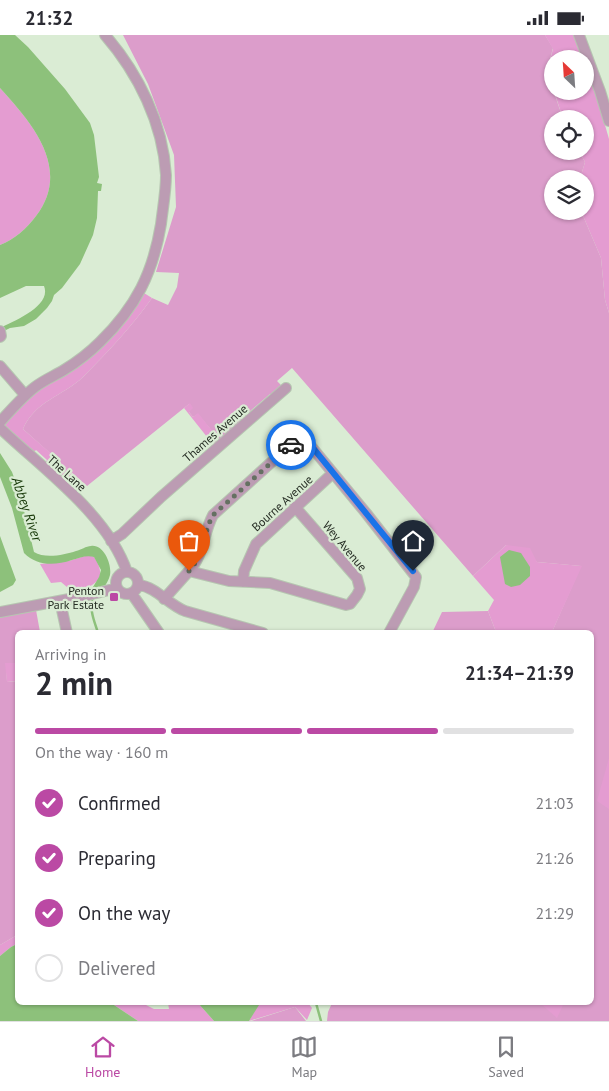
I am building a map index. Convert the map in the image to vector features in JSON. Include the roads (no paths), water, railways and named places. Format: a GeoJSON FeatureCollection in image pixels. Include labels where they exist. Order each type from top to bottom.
{"type":"FeatureCollection","features":[{"type":"Feature","properties":{"kind":"street"},"geometry":{"type":"LineString","coordinates":[[0,422],[25,395],[87,354],[122,318],[143,286],[155,253],[166,175],[161,144],[151,113],[134,75],[124,58],[105,35]]}},
{"type":"Feature","properties":{"kind":"street"},"geometry":{"type":"LineString","coordinates":[[579,35],[609,121]]}},
{"type":"Feature","properties":{"kind":"street"},"geometry":{"type":"LineString","coordinates":[[0,332],[0,337]]}},
{"type":"Feature","properties":{"kind":"street"},"geometry":{"type":"LineString","coordinates":[[0,366],[25,395]]}},
{"type":"Feature","properties":{"kind":"street","name":"Thames Avenue"},"geometry":{"type":"LineString","coordinates":[[111,541],[122,534],[161,497],[286,388]]}},
{"type":"Feature","properties":{"kind":"street","name":"The Lane"},"geometry":{"type":"LineString","coordinates":[[0,429],[72,495],[95,519],[111,541],[127,572]]}},
{"type":"Feature","properties":{"kind":"street"},"geometry":{"type":"LineString","coordinates":[[164,599],[198,558],[213,515],[296,440],[305,439],[416,577],[414,587],[391,630]]}},
{"type":"Feature","properties":{"kind":"street","name":"Bourne Avenue"},"geometry":{"type":"LineString","coordinates":[[243,582],[244,571],[256,544],[333,473]]}},
{"type":"Feature","properties":{"kind":"street","name":"Wey Avenue"},"geometry":{"type":"LineString","coordinates":[[243,582],[270,583],[346,605],[350,604],[360,589],[357,578],[296,507]]}},
{"type":"Feature","properties":{"kind":"street"},"geometry":{"type":"LineString","coordinates":[[189,571],[228,581],[243,582]]}},
{"type":"Feature","properties":{"kind":"street"},"geometry":{"type":"LineString","coordinates":[[127,572],[135,575],[138,579],[136,591],[132,594],[123,594],[117,588],[116,579],[119,575],[127,572]]}},
{"type":"Feature","properties":{"kind":"street"},"geometry":{"type":"LineString","coordinates":[[138,585],[148,587],[176,607],[185,611],[252,630]]}},
{"type":"Feature","properties":{"kind":"street"},"geometry":{"type":"LineString","coordinates":[[0,612],[117,588]]}},
{"type":"Feature","properties":{"kind":"street"},"geometry":{"type":"LineString","coordinates":[[132,594],[157,630]]}},
{"type":"Feature","properties":{"kind":"street"},"geometry":{"type":"LineString","coordinates":[[60,601],[66,630]]}},
{"type":"Feature","properties":{"kind":"waterway","name":"Abbey River"},"geometry":{"type":"LineString","coordinates":[[93,597],[92,611],[97,630]]}},
{"type":"Feature","properties":{"kind":"waterway","name":"Abbey River"},"geometry":{"type":"LineString","coordinates":[[317,1005],[321,1021]]}},
{"type":"Feature","properties":{"kind":"place","name":"Penton Park Estate"},"geometry":{"type":"Point","coordinates":[114,597]}}]}
